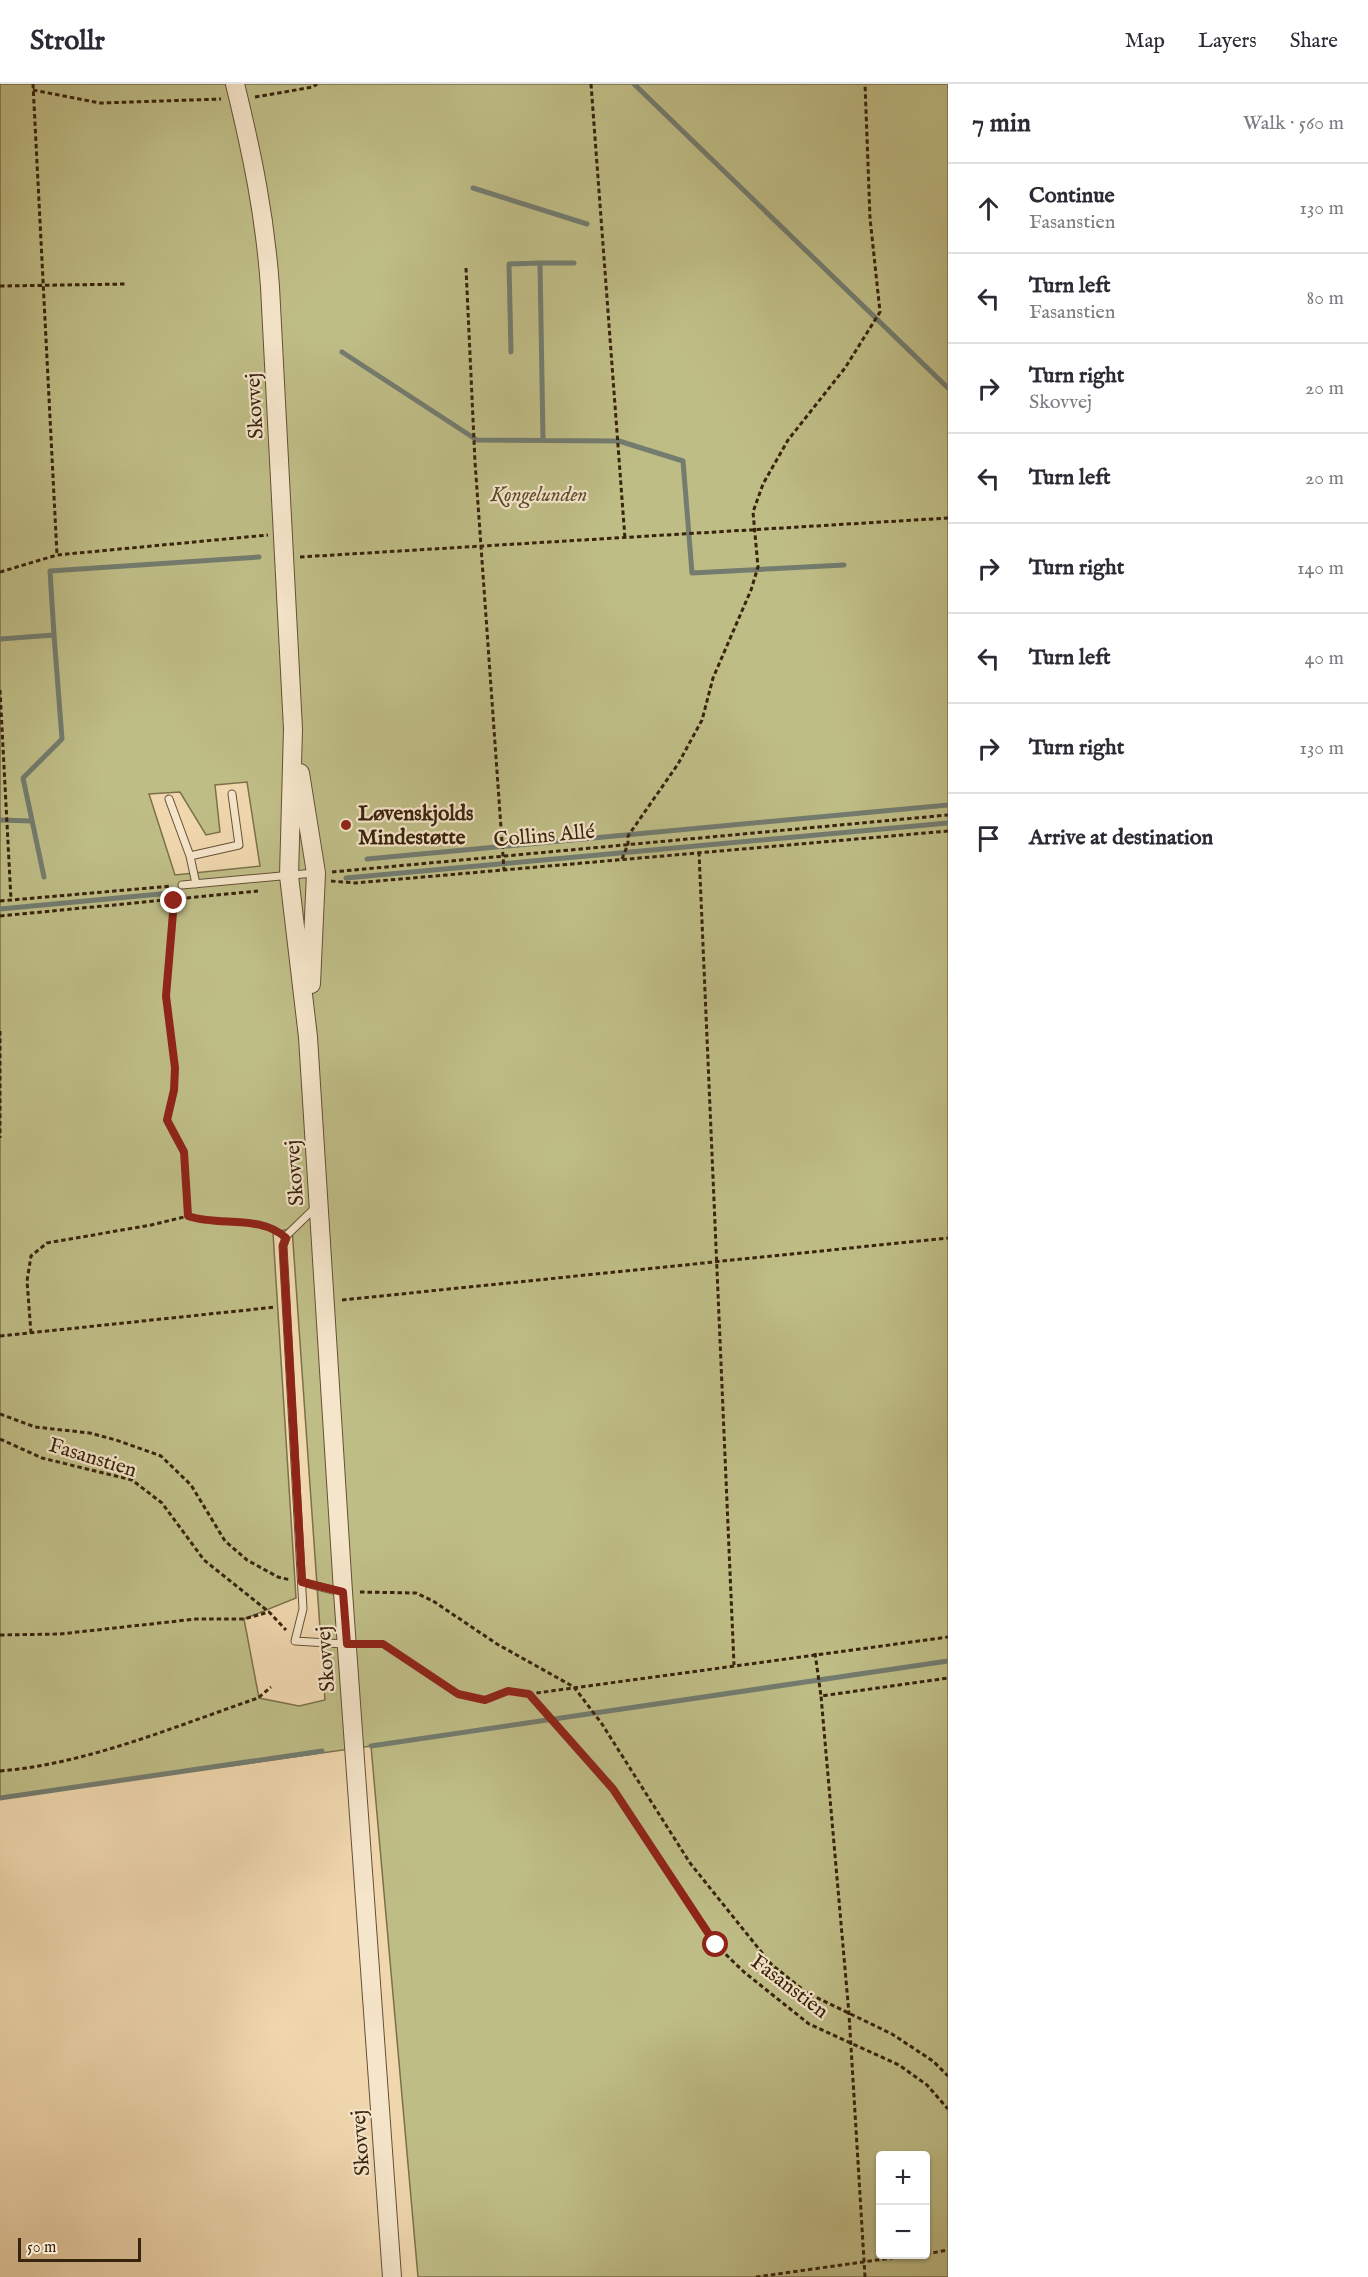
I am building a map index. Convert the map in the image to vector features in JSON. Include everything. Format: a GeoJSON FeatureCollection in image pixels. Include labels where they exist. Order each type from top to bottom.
{"type":"FeatureCollection","features":[{"type":"Feature","properties":{"kind":"street","name":"Skovvej"},"geometry":{"type":"LineString","coordinates":[[237,91],[256,171],[265,223],[293,729],[289,876],[308,1037],[343,1592],[392,2277]]}},
{"type":"Feature","properties":{"kind":"street","name":"Skovvej"},"geometry":{"type":"LineString","coordinates":[[293,729],[316,873],[308,1037]]}},
{"type":"Feature","properties":{"kind":"lane"},"geometry":{"type":"LineString","coordinates":[[190,856],[238,845],[232,794]]}},
{"type":"Feature","properties":{"kind":"lane"},"geometry":{"type":"LineString","coordinates":[[169,799],[190,856],[196,884]]}},
{"type":"Feature","properties":{"kind":"lane"},"geometry":{"type":"LineString","coordinates":[[179,885],[316,873]]}},
{"type":"Feature","properties":{"kind":"lane"},"geometry":{"type":"LineString","coordinates":[[318,1204],[286,1238],[283,1246],[303,1609],[295,1641],[347,1644]]}},
{"type":"Feature","properties":{"kind":"lane"},"geometry":{"type":"LineString","coordinates":[[302,1582],[343,1592]]}},
{"type":"Feature","properties":{"kind":"path"},"geometry":{"type":"LineString","coordinates":[[33,84],[57,555]]}},
{"type":"Feature","properties":{"kind":"path"},"geometry":{"type":"LineString","coordinates":[[33,90],[100,103],[237,91],[285,93],[313,87],[317,84]]}},
{"type":"Feature","properties":{"kind":"path"},"geometry":{"type":"LineString","coordinates":[[591,84],[625,539]]}},
{"type":"Feature","properties":{"kind":"path"},"geometry":{"type":"LineString","coordinates":[[622,859],[628,844],[628,836],[678,764],[702,720],[713,678],[752,590],[758,567],[753,512],[763,484],[783,449],[814,405],[845,368],[880,312],[870,218],[865,84]]}},
{"type":"Feature","properties":{"kind":"path"},"geometry":{"type":"LineString","coordinates":[[466,268],[481,547],[504,870]]}},
{"type":"Feature","properties":{"kind":"path"},"geometry":{"type":"LineString","coordinates":[[0,286],[127,284]]}},
{"type":"Feature","properties":{"kind":"path"},"geometry":{"type":"LineString","coordinates":[[284,558],[948,518]]}},
{"type":"Feature","properties":{"kind":"path"},"geometry":{"type":"LineString","coordinates":[[0,572],[57,555],[283,533]]}},
{"type":"Feature","properties":{"kind":"path"},"geometry":{"type":"LineString","coordinates":[[0,690],[11,900]]}},
{"type":"Feature","properties":{"kind":"path","name":"Collins Allé"},"geometry":{"type":"LineString","coordinates":[[316,873],[948,815]]}},
{"type":"Feature","properties":{"kind":"path"},"geometry":{"type":"LineString","coordinates":[[316,873],[332,882],[355,883],[948,831]]}},
{"type":"Feature","properties":{"kind":"path"},"geometry":{"type":"LineString","coordinates":[[699,852],[734,1665]]}},
{"type":"Feature","properties":{"kind":"path"},"geometry":{"type":"LineString","coordinates":[[0,901],[179,885],[174,901],[166,996],[175,1068],[174,1090],[167,1120],[184,1152],[188,1216]]}},
{"type":"Feature","properties":{"kind":"path"},"geometry":{"type":"LineString","coordinates":[[0,916],[263,891]]}},
{"type":"Feature","properties":{"kind":"path"},"geometry":{"type":"LineString","coordinates":[[0,1031],[0,1138]]}},
{"type":"Feature","properties":{"kind":"path"},"geometry":{"type":"LineString","coordinates":[[31,1333],[27,1281],[31,1256],[47,1243],[151,1225],[188,1216],[203,1221],[255,1222],[279,1231],[286,1238]]}},
{"type":"Feature","properties":{"kind":"path"},"geometry":{"type":"LineString","coordinates":[[325,1302],[948,1238]]}},
{"type":"Feature","properties":{"kind":"path"},"geometry":{"type":"LineString","coordinates":[[0,1336],[286,1306]]}},
{"type":"Feature","properties":{"kind":"path"},"geometry":{"type":"LineString","coordinates":[[0,1414],[35,1427],[90,1433],[161,1456],[190,1485],[225,1541],[247,1560],[278,1577],[302,1582]]}},
{"type":"Feature","properties":{"kind":"path","name":"Fasanstien"},"geometry":{"type":"LineString","coordinates":[[0,1439],[42,1458],[132,1480],[162,1503],[204,1560],[269,1612],[295,1641]]}},
{"type":"Feature","properties":{"kind":"path"},"geometry":{"type":"LineString","coordinates":[[343,1592],[416,1593],[433,1601],[497,1644],[574,1687],[602,1724],[690,1863],[771,1964],[807,1993],[892,2034],[933,2061],[948,2076]]}},
{"type":"Feature","properties":{"kind":"path"},"geometry":{"type":"LineString","coordinates":[[0,1635],[60,1634],[196,1619],[244,1619],[269,1612]]}},
{"type":"Feature","properties":{"kind":"path"},"geometry":{"type":"LineString","coordinates":[[347,1644],[383,1644],[458,1694],[485,1700],[508,1691],[529,1694],[815,1653],[948,1637]]}},
{"type":"Feature","properties":{"kind":"path"},"geometry":{"type":"LineString","coordinates":[[815,1653],[821,1696],[849,2014],[865,2277]]}},
{"type":"Feature","properties":{"kind":"path"},"geometry":{"type":"LineString","coordinates":[[821,1696],[948,1678]]}},
{"type":"Feature","properties":{"kind":"path"},"geometry":{"type":"LineString","coordinates":[[0,1771],[40,1768],[159,1732],[258,1698],[271,1687]]}},
{"type":"Feature","properties":{"kind":"path","name":"Fasanstien"},"geometry":{"type":"LineString","coordinates":[[529,1694],[613,1789],[716,1945],[808,2024],[900,2065],[927,2085],[948,2109]]}},
{"type":"Feature","properties":{"kind":"path"},"geometry":{"type":"LineString","coordinates":[[930,2253],[948,2250]]}},
{"type":"Feature","properties":{"kind":"path"},"geometry":{"type":"LineString","coordinates":[[756,2277],[889,2259]]}},
{"type":"Feature","properties":{"kind":"green space","name":"Kongelunden"},"geometry":{"type":"Polygon","coordinates":[[[0,84],[948,84],[948,2277],[418,2277],[371,1746],[0,1798],[0,84]],[[247,782],[215,785],[220,832],[206,835],[180,792],[149,794],[175,875],[260,866],[247,782]],[[292,1228],[273,1233],[296,1598],[244,1619],[259,1698],[299,1706],[325,1700],[292,1228]]]}},
{"type":"Feature","properties":{"kind":"waterway"},"geometry":{"type":"LineString","coordinates":[[634,84],[948,388]]}},
{"type":"Feature","properties":{"kind":"waterway"},"geometry":{"type":"LineString","coordinates":[[473,188],[587,224]]}},
{"type":"Feature","properties":{"kind":"waterway"},"geometry":{"type":"LineString","coordinates":[[540,263],[574,263]]}},
{"type":"Feature","properties":{"kind":"waterway"},"geometry":{"type":"LineString","coordinates":[[511,352],[509,264],[540,263],[543,440]]}},
{"type":"Feature","properties":{"kind":"waterway"},"geometry":{"type":"LineString","coordinates":[[342,352],[477,440],[619,441],[683,461],[692,573],[844,565]]}},
{"type":"Feature","properties":{"kind":"waterway"},"geometry":{"type":"LineString","coordinates":[[0,639],[54,635],[50,571],[259,557]]}},
{"type":"Feature","properties":{"kind":"waterway"},"geometry":{"type":"LineString","coordinates":[[44,877],[23,778],[62,739],[54,635]]}},
{"type":"Feature","properties":{"kind":"waterway"},"geometry":{"type":"LineString","coordinates":[[367,859],[948,805]]}},
{"type":"Feature","properties":{"kind":"waterway"},"geometry":{"type":"LineString","coordinates":[[0,820],[32,821]]}},
{"type":"Feature","properties":{"kind":"waterway"},"geometry":{"type":"LineString","coordinates":[[346,878],[948,823]]}},
{"type":"Feature","properties":{"kind":"waterway"},"geometry":{"type":"LineString","coordinates":[[0,909],[171,893]]}},
{"type":"Feature","properties":{"kind":"waterway"},"geometry":{"type":"LineString","coordinates":[[371,1746],[948,1661]]}},
{"type":"Feature","properties":{"kind":"waterway"},"geometry":{"type":"LineString","coordinates":[[0,1798],[322,1751]]}},
{"type":"Feature","properties":{"kind":"place","name":"Løvenskjolds Mindestøtte"},"geometry":{"type":"Point","coordinates":[346,825]}},
{"type":"Feature","properties":{"kind":"route"},"geometry":{"type":"LineString","coordinates":[[174,901],[166,996],[175,1068],[174,1090],[167,1120],[184,1152],[188,1216],[203,1221],[255,1222],[279,1231],[286,1238],[283,1246],[302,1582],[343,1592],[347,1644],[383,1644],[458,1694],[485,1700],[508,1691],[529,1694],[552,1717],[613,1789],[716,1945]]}}]}
